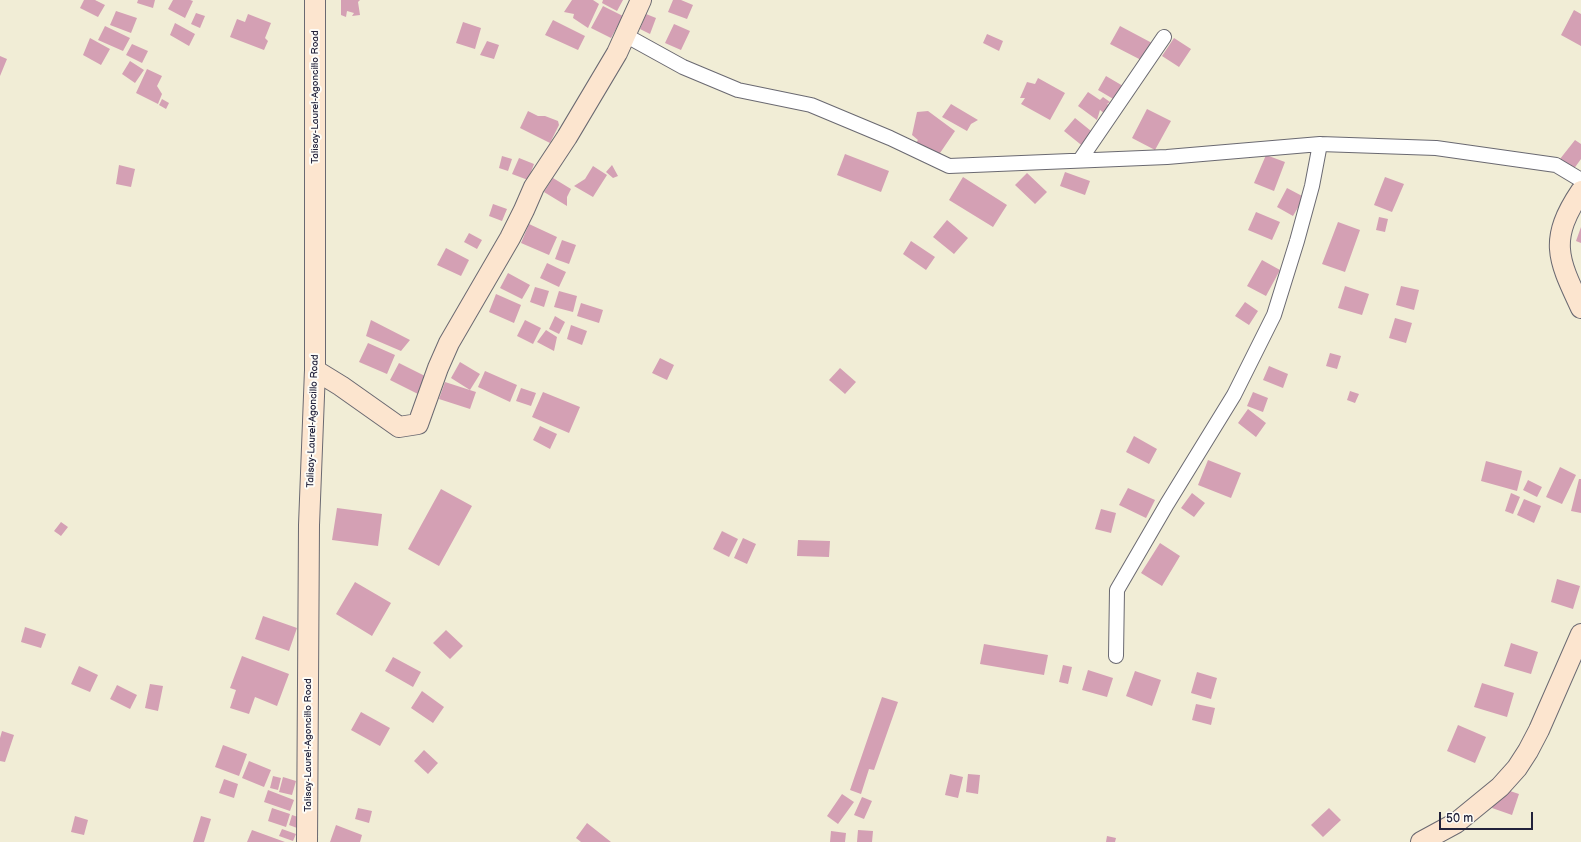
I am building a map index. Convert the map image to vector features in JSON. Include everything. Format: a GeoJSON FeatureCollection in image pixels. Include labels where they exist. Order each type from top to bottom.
{"type":"FeatureCollection","features":[{"type":"Feature","properties":{"kind":"main road","name":"Talisay-Laurel-Agoncillo Road"},"geometry":{"type":"LineString","coordinates":[[307,842],[309,525],[315,370],[315,0]]}},
{"type":"Feature","properties":{"kind":"main road"},"geometry":{"type":"LineString","coordinates":[[315,370],[342,386],[399,426],[418,424],[438,368],[449,343],[510,238],[534,187],[568,137],[617,53],[641,0]]}},
{"type":"Feature","properties":{"kind":"main road"},"geometry":{"type":"LineString","coordinates":[[1581,191],[1564,222],[1559,245],[1562,267],[1581,308]]}},
{"type":"Feature","properties":{"kind":"main road"},"geometry":{"type":"LineString","coordinates":[[1421,842],[1456,823],[1500,787],[1518,768],[1539,730],[1581,634]]}},
{"type":"Feature","properties":{"kind":"street"},"geometry":{"type":"LineString","coordinates":[[625,35],[683,67],[738,90],[811,104],[890,138],[949,166],[985,166],[1080,160],[1168,157],[1320,144],[1436,148],[1556,164],[1581,180]]}},
{"type":"Feature","properties":{"kind":"street"},"geometry":{"type":"LineString","coordinates":[[1080,160],[1164,37]]}},
{"type":"Feature","properties":{"kind":"street"},"geometry":{"type":"LineString","coordinates":[[1116,656],[1117,590],[1167,504],[1234,395],[1274,315],[1312,186],[1320,144]]}},
{"type":"Feature","properties":{"kind":"building"},"geometry":{"type":"Polygon","coordinates":[[[84,0],[95,0],[105,5],[98,17],[80,8],[84,0]]]}},
{"type":"Feature","properties":{"kind":"building"},"geometry":{"type":"Polygon","coordinates":[[[138,0],[155,0],[153,8],[137,3],[138,0]]]}},
{"type":"Feature","properties":{"kind":"building"},"geometry":{"type":"Polygon","coordinates":[[[173,0],[193,1],[185,18],[168,9],[173,0]]]}},
{"type":"Feature","properties":{"kind":"building"},"geometry":{"type":"Polygon","coordinates":[[[341,0],[360,0],[358,2],[360,15],[352,16],[354,13],[347,11],[346,17],[341,15],[341,0]]]}},
{"type":"Feature","properties":{"kind":"building"},"geometry":{"type":"Polygon","coordinates":[[[572,0],[593,0],[599,4],[588,28],[573,18],[574,14],[564,12],[572,0]]]}},
{"type":"Feature","properties":{"kind":"building"},"geometry":{"type":"Polygon","coordinates":[[[603,0],[623,0],[617,11],[602,3],[603,0]]]}},
{"type":"Feature","properties":{"kind":"building"},"geometry":{"type":"Polygon","coordinates":[[[673,0],[681,0],[693,5],[687,19],[668,12],[673,0]]]}},
{"type":"Feature","properties":{"kind":"building"},"geometry":{"type":"Polygon","coordinates":[[[603,6],[623,16],[611,38],[591,28],[603,6]]]}},
{"type":"Feature","properties":{"kind":"building"},"geometry":{"type":"Polygon","coordinates":[[[1574,10],[1581,14],[1581,46],[1561,35],[1574,10]]]}},
{"type":"Feature","properties":{"kind":"building"},"geometry":{"type":"Polygon","coordinates":[[[116,11],[137,18],[131,33],[110,25],[116,11]]]}},
{"type":"Feature","properties":{"kind":"building"},"geometry":{"type":"Polygon","coordinates":[[[196,13],[205,16],[200,28],[191,24],[196,13]]]}},
{"type":"Feature","properties":{"kind":"building"},"geometry":{"type":"Polygon","coordinates":[[[248,14],[271,23],[265,38],[268,41],[264,50],[230,37],[237,19],[245,22],[248,14]]]}},
{"type":"Feature","properties":{"kind":"building"},"geometry":{"type":"Polygon","coordinates":[[[646,14],[656,18],[650,34],[640,29],[646,14]]]}},
{"type":"Feature","properties":{"kind":"building"},"geometry":{"type":"Polygon","coordinates":[[[553,20],[585,36],[578,50],[545,35],[553,20]]]}},
{"type":"Feature","properties":{"kind":"building"},"geometry":{"type":"Polygon","coordinates":[[[463,22],[481,28],[475,49],[456,43],[463,22]]]}},
{"type":"Feature","properties":{"kind":"building"},"geometry":{"type":"Polygon","coordinates":[[[175,23],[195,34],[189,46],[170,35],[175,23]]]}},
{"type":"Feature","properties":{"kind":"building"},"geometry":{"type":"Polygon","coordinates":[[[674,24],[690,31],[681,50],[665,43],[674,24]]]}},
{"type":"Feature","properties":{"kind":"building"},"geometry":{"type":"Polygon","coordinates":[[[105,26],[130,38],[123,51],[98,40],[105,26]]]}},
{"type":"Feature","properties":{"kind":"building"},"geometry":{"type":"Polygon","coordinates":[[[1120,26],[1152,43],[1143,61],[1110,44],[1120,26]]]}},
{"type":"Feature","properties":{"kind":"building"},"geometry":{"type":"Polygon","coordinates":[[[987,34],[1003,41],[999,51],[983,43],[987,34]]]}},
{"type":"Feature","properties":{"kind":"building"},"geometry":{"type":"Polygon","coordinates":[[[90,38],[110,49],[101,65],[83,55],[90,38]]]}},
{"type":"Feature","properties":{"kind":"building"},"geometry":{"type":"Polygon","coordinates":[[[1174,38],[1191,49],[1179,67],[1162,56],[1174,38]]]}},
{"type":"Feature","properties":{"kind":"building"},"geometry":{"type":"Polygon","coordinates":[[[487,41],[499,45],[494,59],[480,55],[487,41]]]}},
{"type":"Feature","properties":{"kind":"building"},"geometry":{"type":"Polygon","coordinates":[[[132,44],[148,51],[142,63],[126,55],[132,44]]]}},
{"type":"Feature","properties":{"kind":"building"},"geometry":{"type":"Polygon","coordinates":[[[0,56],[7,59],[0,76],[0,56]]]}},
{"type":"Feature","properties":{"kind":"building"},"geometry":{"type":"Polygon","coordinates":[[[130,61],[144,70],[135,83],[122,74],[130,61]]]}},
{"type":"Feature","properties":{"kind":"building"},"geometry":{"type":"Polygon","coordinates":[[[147,69],[162,76],[157,86],[162,94],[158,104],[136,93],[147,69]]]}},
{"type":"Feature","properties":{"kind":"building"},"geometry":{"type":"Polygon","coordinates":[[[1106,76],[1123,86],[1115,100],[1098,90],[1106,76]]]}},
{"type":"Feature","properties":{"kind":"building"},"geometry":{"type":"Polygon","coordinates":[[[1038,78],[1065,93],[1050,120],[1021,104],[1025,98],[1020,98],[1027,82],[1035,84],[1038,78]]]}},
{"type":"Feature","properties":{"kind":"building"},"geometry":{"type":"Polygon","coordinates":[[[1088,92],[1100,100],[1103,97],[1110,102],[1107,104],[1109,105],[1105,114],[1100,110],[1097,120],[1078,106],[1088,92]]]}},
{"type":"Feature","properties":{"kind":"building"},"geometry":{"type":"Polygon","coordinates":[[[162,99],[169,103],[166,109],[159,105],[162,99]]]}},
{"type":"Feature","properties":{"kind":"building"},"geometry":{"type":"Polygon","coordinates":[[[951,104],[978,120],[971,124],[967,131],[942,117],[951,104]]]}},
{"type":"Feature","properties":{"kind":"building"},"geometry":{"type":"Polygon","coordinates":[[[1147,109],[1171,121],[1155,150],[1132,138],[1147,109]]]}},
{"type":"Feature","properties":{"kind":"building"},"geometry":{"type":"Polygon","coordinates":[[[528,111],[538,116],[545,116],[558,121],[559,125],[550,143],[520,128],[528,111]]]}},
{"type":"Feature","properties":{"kind":"building"},"geometry":{"type":"Polygon","coordinates":[[[928,111],[955,131],[938,156],[915,144],[918,140],[912,135],[917,112],[928,111]]]}},
{"type":"Feature","properties":{"kind":"building"},"geometry":{"type":"Polygon","coordinates":[[[1075,118],[1096,135],[1085,148],[1064,131],[1075,118]]]}},
{"type":"Feature","properties":{"kind":"building"},"geometry":{"type":"Polygon","coordinates":[[[1575,140],[1581,144],[1581,159],[1573,170],[1560,159],[1575,140]]]}},
{"type":"Feature","properties":{"kind":"building"},"geometry":{"type":"Polygon","coordinates":[[[845,154],[889,171],[881,192],[837,175],[845,154]]]}},
{"type":"Feature","properties":{"kind":"building"},"geometry":{"type":"Polygon","coordinates":[[[1266,155],[1285,162],[1274,191],[1254,183],[1266,155]]]}},
{"type":"Feature","properties":{"kind":"building"},"geometry":{"type":"Polygon","coordinates":[[[502,156],[512,159],[508,171],[499,168],[502,156]]]}},
{"type":"Feature","properties":{"kind":"building"},"geometry":{"type":"Polygon","coordinates":[[[519,158],[534,164],[528,180],[512,174],[519,158]]]}},
{"type":"Feature","properties":{"kind":"building"},"geometry":{"type":"Polygon","coordinates":[[[119,165],[135,169],[131,187],[116,184],[119,165]]]}},
{"type":"Feature","properties":{"kind":"building"},"geometry":{"type":"Polygon","coordinates":[[[612,165],[618,176],[613,178],[606,172],[612,165]]]}},
{"type":"Feature","properties":{"kind":"building"},"geometry":{"type":"Polygon","coordinates":[[[593,166],[607,175],[593,197],[574,186],[585,179],[593,166]]]}},
{"type":"Feature","properties":{"kind":"building"},"geometry":{"type":"Polygon","coordinates":[[[1065,172],[1090,181],[1085,195],[1060,186],[1065,172]]]}},
{"type":"Feature","properties":{"kind":"building"},"geometry":{"type":"Polygon","coordinates":[[[1027,173],[1047,192],[1035,204],[1015,185],[1027,173]]]}},
{"type":"Feature","properties":{"kind":"building"},"geometry":{"type":"Polygon","coordinates":[[[963,177],[1007,205],[993,227],[949,200],[963,177]]]}},
{"type":"Feature","properties":{"kind":"building"},"geometry":{"type":"Polygon","coordinates":[[[1385,177],[1404,184],[1392,212],[1374,205],[1385,177]]]}},
{"type":"Feature","properties":{"kind":"building"},"geometry":{"type":"Polygon","coordinates":[[[553,178],[571,189],[567,197],[567,206],[544,192],[553,178]]]}},
{"type":"Feature","properties":{"kind":"building"},"geometry":{"type":"Polygon","coordinates":[[[1287,188],[1304,197],[1293,216],[1277,207],[1287,188]]]}},
{"type":"Feature","properties":{"kind":"building"},"geometry":{"type":"Polygon","coordinates":[[[493,204],[507,209],[502,221],[489,216],[493,204]]]}},
{"type":"Feature","properties":{"kind":"building"},"geometry":{"type":"Polygon","coordinates":[[[1256,212],[1280,222],[1272,240],[1248,230],[1256,212]]]}},
{"type":"Feature","properties":{"kind":"building"},"geometry":{"type":"Polygon","coordinates":[[[1379,217],[1388,219],[1385,232],[1376,230],[1379,217]]]}},
{"type":"Feature","properties":{"kind":"building"},"geometry":{"type":"Polygon","coordinates":[[[947,220],[968,238],[954,254],[933,237],[947,220]]]}},
{"type":"Feature","properties":{"kind":"building"},"geometry":{"type":"Polygon","coordinates":[[[1338,222],[1360,230],[1345,272],[1322,264],[1338,222]]]}},
{"type":"Feature","properties":{"kind":"building"},"geometry":{"type":"Polygon","coordinates":[[[529,224],[557,237],[549,255],[521,243],[529,224]]]}},
{"type":"Feature","properties":{"kind":"building"},"geometry":{"type":"Polygon","coordinates":[[[1581,227],[1581,243],[1576,241],[1581,227]]]}},
{"type":"Feature","properties":{"kind":"building"},"geometry":{"type":"Polygon","coordinates":[[[469,233],[482,240],[477,249],[464,242],[469,233]]]}},
{"type":"Feature","properties":{"kind":"building"},"geometry":{"type":"Polygon","coordinates":[[[562,240],[576,245],[569,264],[555,259],[562,240]]]}},
{"type":"Feature","properties":{"kind":"building"},"geometry":{"type":"Polygon","coordinates":[[[911,241],[935,257],[926,270],[903,254],[911,241]]]}},
{"type":"Feature","properties":{"kind":"building"},"geometry":{"type":"Polygon","coordinates":[[[446,248],[469,260],[461,276],[437,265],[446,248]]]}},
{"type":"Feature","properties":{"kind":"building"},"geometry":{"type":"Polygon","coordinates":[[[1262,260],[1280,270],[1266,296],[1247,286],[1262,260]]]}},
{"type":"Feature","properties":{"kind":"building"},"geometry":{"type":"Polygon","coordinates":[[[547,263],[566,272],[559,287],[540,278],[547,263]]]}},
{"type":"Feature","properties":{"kind":"building"},"geometry":{"type":"Polygon","coordinates":[[[508,273],[530,285],[522,299],[500,288],[508,273]]]}},
{"type":"Feature","properties":{"kind":"building"},"geometry":{"type":"Polygon","coordinates":[[[1345,286],[1369,294],[1362,315],[1338,308],[1345,286]]]}},
{"type":"Feature","properties":{"kind":"building"},"geometry":{"type":"Polygon","coordinates":[[[1401,286],[1419,290],[1414,310],[1396,305],[1401,286]]]}},
{"type":"Feature","properties":{"kind":"building"},"geometry":{"type":"Polygon","coordinates":[[[535,287],[549,291],[544,307],[530,302],[535,287]]]}},
{"type":"Feature","properties":{"kind":"building"},"geometry":{"type":"Polygon","coordinates":[[[559,291],[577,296],[573,312],[554,307],[559,291]]]}},
{"type":"Feature","properties":{"kind":"building"},"geometry":{"type":"Polygon","coordinates":[[[496,294],[521,305],[514,323],[489,312],[496,294]]]}},
{"type":"Feature","properties":{"kind":"building"},"geometry":{"type":"Polygon","coordinates":[[[1245,302],[1258,311],[1249,325],[1235,316],[1245,302]]]}},
{"type":"Feature","properties":{"kind":"building"},"geometry":{"type":"Polygon","coordinates":[[[581,303],[603,310],[599,323],[577,316],[581,303]]]}},
{"type":"Feature","properties":{"kind":"building"},"geometry":{"type":"Polygon","coordinates":[[[555,316],[565,322],[559,334],[549,329],[555,316]]]}},
{"type":"Feature","properties":{"kind":"building"},"geometry":{"type":"Polygon","coordinates":[[[1395,318],[1412,323],[1406,343],[1389,338],[1395,318]]]}},
{"type":"Feature","properties":{"kind":"building"},"geometry":{"type":"Polygon","coordinates":[[[371,320],[410,340],[401,351],[366,336],[371,320]]]}},
{"type":"Feature","properties":{"kind":"building"},"geometry":{"type":"Polygon","coordinates":[[[525,320],[541,328],[533,344],[517,336],[525,320]]]}},
{"type":"Feature","properties":{"kind":"building"},"geometry":{"type":"Polygon","coordinates":[[[571,325],[587,331],[582,345],[567,339],[571,325]]]}},
{"type":"Feature","properties":{"kind":"building"},"geometry":{"type":"Polygon","coordinates":[[[546,330],[557,337],[554,351],[537,342],[546,330]]]}},
{"type":"Feature","properties":{"kind":"building"},"geometry":{"type":"Polygon","coordinates":[[[368,343],[395,355],[387,374],[359,362],[368,343]]]}},
{"type":"Feature","properties":{"kind":"building"},"geometry":{"type":"Polygon","coordinates":[[[1330,353],[1341,356],[1337,369],[1326,366],[1330,353]]]}},
{"type":"Feature","properties":{"kind":"building"},"geometry":{"type":"Polygon","coordinates":[[[660,358],[674,365],[667,380],[652,373],[660,358]]]}},
{"type":"Feature","properties":{"kind":"building"},"geometry":{"type":"Polygon","coordinates":[[[460,362],[480,374],[470,390],[451,378],[460,362]]]}},
{"type":"Feature","properties":{"kind":"building"},"geometry":{"type":"Polygon","coordinates":[[[399,363],[427,377],[418,394],[390,380],[399,363]]]}},
{"type":"Feature","properties":{"kind":"building"},"geometry":{"type":"Polygon","coordinates":[[[1269,366],[1288,374],[1283,388],[1263,380],[1269,366]]]}},
{"type":"Feature","properties":{"kind":"building"},"geometry":{"type":"Polygon","coordinates":[[[840,368],[856,382],[845,394],[829,380],[840,368]]]}},
{"type":"Feature","properties":{"kind":"building"},"geometry":{"type":"Polygon","coordinates":[[[485,371],[517,385],[510,402],[478,387],[485,371]]]}},
{"type":"Feature","properties":{"kind":"building"},"geometry":{"type":"Polygon","coordinates":[[[445,382],[476,392],[470,409],[439,399],[445,382]]]}},
{"type":"Feature","properties":{"kind":"building"},"geometry":{"type":"Polygon","coordinates":[[[521,388],[536,393],[531,406],[516,401],[521,388]]]}},
{"type":"Feature","properties":{"kind":"building"},"geometry":{"type":"Polygon","coordinates":[[[1350,391],[1359,394],[1355,403],[1347,400],[1350,391]]]}},
{"type":"Feature","properties":{"kind":"building"},"geometry":{"type":"Polygon","coordinates":[[[543,392],[580,407],[569,433],[532,417],[543,392]]]}},
{"type":"Feature","properties":{"kind":"building"},"geometry":{"type":"Polygon","coordinates":[[[1253,392],[1268,398],[1263,412],[1247,406],[1253,392]]]}},
{"type":"Feature","properties":{"kind":"building"},"geometry":{"type":"Polygon","coordinates":[[[1248,409],[1266,423],[1256,437],[1238,423],[1248,409]]]}},
{"type":"Feature","properties":{"kind":"building"},"geometry":{"type":"Polygon","coordinates":[[[540,426],[557,434],[550,449],[533,440],[540,426]]]}},
{"type":"Feature","properties":{"kind":"building"},"geometry":{"type":"Polygon","coordinates":[[[1134,436],[1157,449],[1149,464],[1126,452],[1134,436]]]}},
{"type":"Feature","properties":{"kind":"building"},"geometry":{"type":"Polygon","coordinates":[[[1208,460],[1241,473],[1231,498],[1198,485],[1208,460]]]}},
{"type":"Feature","properties":{"kind":"building"},"geometry":{"type":"Polygon","coordinates":[[[1486,461],[1522,471],[1517,491],[1481,481],[1486,461]]]}},
{"type":"Feature","properties":{"kind":"building"},"geometry":{"type":"Polygon","coordinates":[[[1560,467],[1576,475],[1562,504],[1546,497],[1560,467]]]}},
{"type":"Feature","properties":{"kind":"building"},"geometry":{"type":"Polygon","coordinates":[[[1579,479],[1581,479],[1581,513],[1571,511],[1579,479]]]}},
{"type":"Feature","properties":{"kind":"building"},"geometry":{"type":"Polygon","coordinates":[[[1528,480],[1542,487],[1537,497],[1523,490],[1528,480]]]}},
{"type":"Feature","properties":{"kind":"building"},"geometry":{"type":"Polygon","coordinates":[[[1128,488],[1155,500],[1146,518],[1119,505],[1128,488]]]}},
{"type":"Feature","properties":{"kind":"building"},"geometry":{"type":"Polygon","coordinates":[[[441,489],[472,506],[439,566],[408,549],[441,489]]]}},
{"type":"Feature","properties":{"kind":"building"},"geometry":{"type":"Polygon","coordinates":[[[1192,493],[1205,503],[1194,517],[1181,508],[1192,493]]]}},
{"type":"Feature","properties":{"kind":"building"},"geometry":{"type":"Polygon","coordinates":[[[1511,493],[1520,497],[1513,514],[1505,511],[1511,493]]]}},
{"type":"Feature","properties":{"kind":"building"},"geometry":{"type":"Polygon","coordinates":[[[1524,499],[1541,506],[1534,523],[1517,515],[1524,499]]]}},
{"type":"Feature","properties":{"kind":"building"},"geometry":{"type":"Polygon","coordinates":[[[337,508],[382,514],[378,546],[332,540],[337,508]]]}},
{"type":"Feature","properties":{"kind":"building"},"geometry":{"type":"Polygon","coordinates":[[[1101,509],[1116,513],[1111,533],[1095,529],[1101,509]]]}},
{"type":"Feature","properties":{"kind":"building"},"geometry":{"type":"Polygon","coordinates":[[[61,522],[68,527],[61,536],[54,531],[61,522]]]}},
{"type":"Feature","properties":{"kind":"building"},"geometry":{"type":"Polygon","coordinates":[[[722,531],[738,539],[729,557],[713,549],[722,531]]]}},
{"type":"Feature","properties":{"kind":"building"},"geometry":{"type":"Polygon","coordinates":[[[743,538],[756,544],[747,564],[734,558],[743,538]]]}},
{"type":"Feature","properties":{"kind":"building"},"geometry":{"type":"Polygon","coordinates":[[[798,540],[830,541],[829,557],[797,556],[798,540]]]}},
{"type":"Feature","properties":{"kind":"building"},"geometry":{"type":"Polygon","coordinates":[[[1160,543],[1180,556],[1162,586],[1141,573],[1160,543]]]}},
{"type":"Feature","properties":{"kind":"building"},"geometry":{"type":"Polygon","coordinates":[[[1557,579],[1580,586],[1573,609],[1551,602],[1557,579]]]}},
{"type":"Feature","properties":{"kind":"building"},"geometry":{"type":"Polygon","coordinates":[[[355,582],[391,603],[372,636],[336,614],[355,582]]]}},
{"type":"Feature","properties":{"kind":"building"},"geometry":{"type":"Polygon","coordinates":[[[263,616],[297,628],[289,651],[255,639],[263,616]]]}},
{"type":"Feature","properties":{"kind":"building"},"geometry":{"type":"Polygon","coordinates":[[[25,627],[46,634],[41,648],[21,642],[25,627]]]}},
{"type":"Feature","properties":{"kind":"building"},"geometry":{"type":"Polygon","coordinates":[[[446,630],[463,646],[450,659],[433,643],[446,630]]]}},
{"type":"Feature","properties":{"kind":"building"},"geometry":{"type":"Polygon","coordinates":[[[1511,643],[1538,652],[1531,674],[1504,666],[1511,643]]]}},
{"type":"Feature","properties":{"kind":"building"},"geometry":{"type":"Polygon","coordinates":[[[984,644],[1048,655],[1044,675],[980,664],[984,644]]]}},
{"type":"Feature","properties":{"kind":"building"},"geometry":{"type":"Polygon","coordinates":[[[242,656],[289,674],[277,706],[255,697],[249,714],[230,708],[236,690],[230,688],[242,656]]]}},
{"type":"Feature","properties":{"kind":"building"},"geometry":{"type":"Polygon","coordinates":[[[393,657],[421,672],[413,687],[385,671],[393,657]]]}},
{"type":"Feature","properties":{"kind":"building"},"geometry":{"type":"Polygon","coordinates":[[[1063,665],[1072,667],[1068,684],[1059,682],[1063,665]]]}},
{"type":"Feature","properties":{"kind":"building"},"geometry":{"type":"Polygon","coordinates":[[[79,666],[98,675],[90,692],[71,684],[79,666]]]}},
{"type":"Feature","properties":{"kind":"building"},"geometry":{"type":"Polygon","coordinates":[[[1088,670],[1113,678],[1107,697],[1082,690],[1088,670]]]}},
{"type":"Feature","properties":{"kind":"building"},"geometry":{"type":"Polygon","coordinates":[[[1135,671],[1161,680],[1152,706],[1126,696],[1135,671]]]}},
{"type":"Feature","properties":{"kind":"building"},"geometry":{"type":"Polygon","coordinates":[[[1197,672],[1217,678],[1211,699],[1191,693],[1197,672]]]}},
{"type":"Feature","properties":{"kind":"building"},"geometry":{"type":"Polygon","coordinates":[[[1482,683],[1514,693],[1507,717],[1474,707],[1482,683]]]}},
{"type":"Feature","properties":{"kind":"building"},"geometry":{"type":"Polygon","coordinates":[[[150,684],[163,686],[158,711],[145,708],[150,684]]]}},
{"type":"Feature","properties":{"kind":"building"},"geometry":{"type":"Polygon","coordinates":[[[117,685],[137,695],[130,709],[110,699],[117,685]]]}},
{"type":"Feature","properties":{"kind":"building"},"geometry":{"type":"Polygon","coordinates":[[[422,691],[444,707],[433,723],[411,708],[422,691]]]}},
{"type":"Feature","properties":{"kind":"building"},"geometry":{"type":"Polygon","coordinates":[[[882,697],[898,702],[874,770],[869,769],[861,794],[850,790],[882,697]]]}},
{"type":"Feature","properties":{"kind":"building"},"geometry":{"type":"Polygon","coordinates":[[[1196,704],[1215,708],[1211,725],[1192,720],[1196,704]]]}},
{"type":"Feature","properties":{"kind":"building"},"geometry":{"type":"Polygon","coordinates":[[[361,712],[390,728],[380,746],[351,730],[361,712]]]}},
{"type":"Feature","properties":{"kind":"building"},"geometry":{"type":"Polygon","coordinates":[[[1458,725],[1486,737],[1475,763],[1447,751],[1458,725]]]}},
{"type":"Feature","properties":{"kind":"building"},"geometry":{"type":"Polygon","coordinates":[[[2,731],[14,735],[5,762],[0,761],[0,738],[2,731]]]}},
{"type":"Feature","properties":{"kind":"building"},"geometry":{"type":"Polygon","coordinates":[[[223,745],[247,754],[239,776],[215,767],[223,745]]]}},
{"type":"Feature","properties":{"kind":"building"},"geometry":{"type":"Polygon","coordinates":[[[424,750],[438,763],[428,774],[414,761],[424,750]]]}},
{"type":"Feature","properties":{"kind":"building"},"geometry":{"type":"Polygon","coordinates":[[[249,761],[271,770],[264,787],[242,778],[249,761]]]}},
{"type":"Feature","properties":{"kind":"building"},"geometry":{"type":"Polygon","coordinates":[[[950,774],[963,777],[958,798],[945,795],[950,774]]]}},
{"type":"Feature","properties":{"kind":"building"},"geometry":{"type":"Polygon","coordinates":[[[968,774],[980,775],[978,794],[966,792],[968,774]]]}},
{"type":"Feature","properties":{"kind":"building"},"geometry":{"type":"Polygon","coordinates":[[[273,776],[281,778],[278,790],[270,788],[273,776]]]}},
{"type":"Feature","properties":{"kind":"building"},"geometry":{"type":"Polygon","coordinates":[[[283,777],[296,781],[292,795],[279,792],[283,777]]]}},
{"type":"Feature","properties":{"kind":"building"},"geometry":{"type":"Polygon","coordinates":[[[224,779],[238,784],[234,798],[219,793],[224,779]]]}},
{"type":"Feature","properties":{"kind":"building"},"geometry":{"type":"Polygon","coordinates":[[[1501,788],[1519,794],[1512,815],[1492,808],[1501,788]]]}},
{"type":"Feature","properties":{"kind":"building"},"geometry":{"type":"Polygon","coordinates":[[[268,790],[294,800],[290,811],[264,802],[268,790]]]}},
{"type":"Feature","properties":{"kind":"building"},"geometry":{"type":"Polygon","coordinates":[[[842,794],[854,802],[838,824],[827,816],[842,794]]]}},
{"type":"Feature","properties":{"kind":"building"},"geometry":{"type":"Polygon","coordinates":[[[862,797],[872,801],[864,819],[854,815],[862,797]]]}},
{"type":"Feature","properties":{"kind":"building"},"geometry":{"type":"Polygon","coordinates":[[[272,808],[290,814],[286,827],[268,821],[272,808]]]}},
{"type":"Feature","properties":{"kind":"building"},"geometry":{"type":"Polygon","coordinates":[[[358,808],[372,811],[369,823],[355,819],[358,808]]]}},
{"type":"Feature","properties":{"kind":"building"},"geometry":{"type":"Polygon","coordinates":[[[1329,808],[1341,820],[1323,837],[1311,825],[1329,808]]]}},
{"type":"Feature","properties":{"kind":"building"},"geometry":{"type":"Polygon","coordinates":[[[292,815],[304,819],[300,829],[289,825],[292,815]]]}},
{"type":"Feature","properties":{"kind":"building"},"geometry":{"type":"Polygon","coordinates":[[[75,816],[88,820],[84,835],[71,832],[75,816]]]}},
{"type":"Feature","properties":{"kind":"building"},"geometry":{"type":"Polygon","coordinates":[[[201,816],[211,819],[204,842],[193,842],[201,816]]]}},
{"type":"Feature","properties":{"kind":"building"},"geometry":{"type":"Polygon","coordinates":[[[587,823],[611,842],[581,842],[576,838],[587,823]]]}},
{"type":"Feature","properties":{"kind":"building"},"geometry":{"type":"Polygon","coordinates":[[[336,825],[362,835],[360,842],[330,842],[336,825]]]}},
{"type":"Feature","properties":{"kind":"building"},"geometry":{"type":"Polygon","coordinates":[[[282,829],[296,834],[293,841],[279,836],[282,829]]]}},
{"type":"Feature","properties":{"kind":"building"},"geometry":{"type":"Polygon","coordinates":[[[252,830],[285,842],[247,842],[252,830]]]}},
{"type":"Feature","properties":{"kind":"building"},"geometry":{"type":"Polygon","coordinates":[[[858,830],[873,831],[872,842],[857,842],[858,830]]]}},
{"type":"Feature","properties":{"kind":"building"},"geometry":{"type":"Polygon","coordinates":[[[831,831],[846,833],[845,842],[830,842],[831,831]]]}},
{"type":"Feature","properties":{"kind":"building"},"geometry":{"type":"Polygon","coordinates":[[[1107,836],[1116,838],[1115,842],[1106,842],[1107,836]]]}}]}
